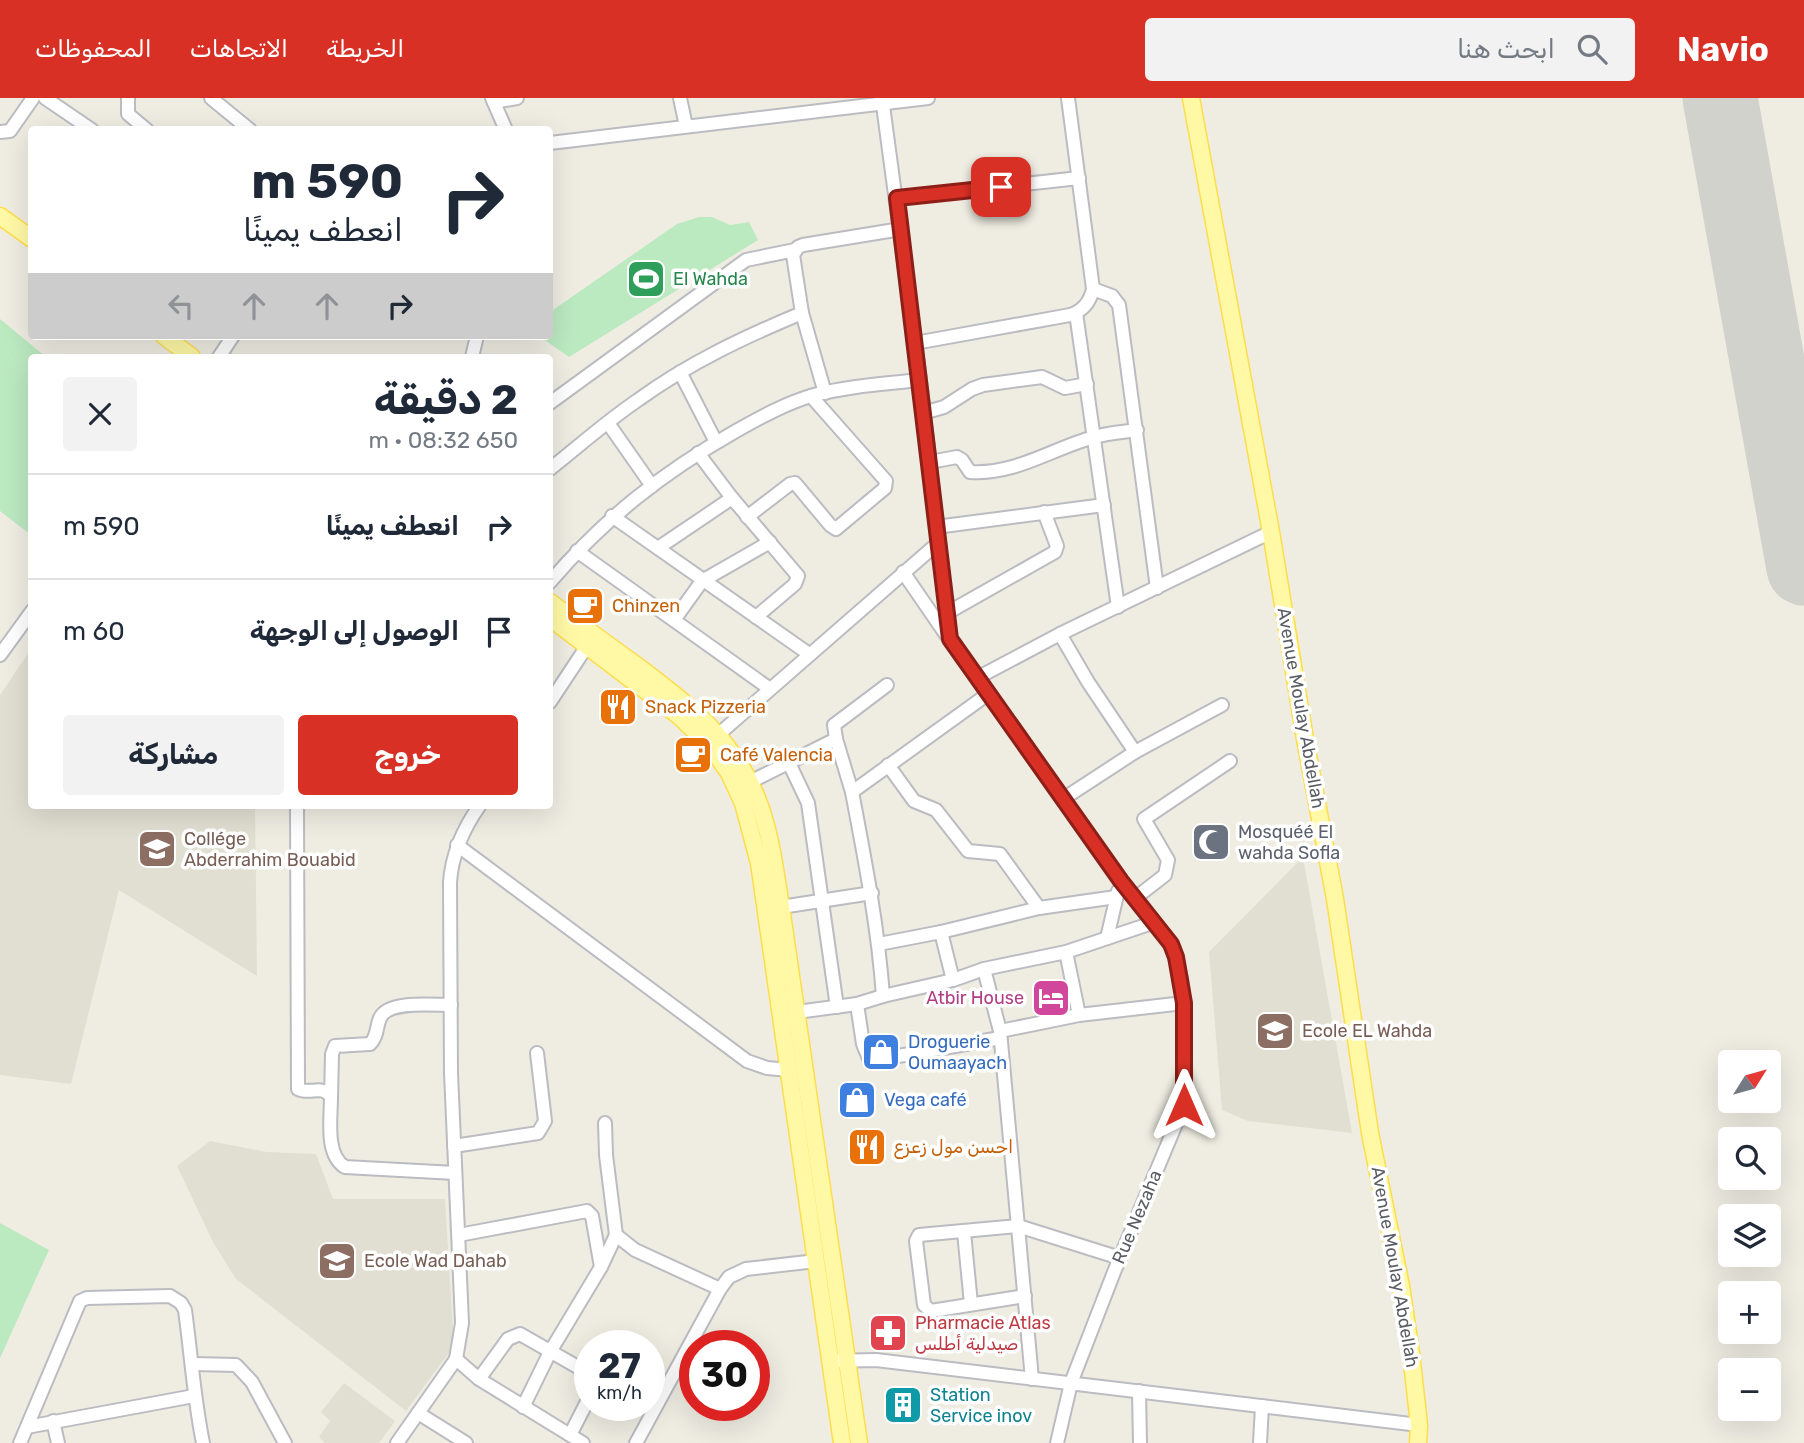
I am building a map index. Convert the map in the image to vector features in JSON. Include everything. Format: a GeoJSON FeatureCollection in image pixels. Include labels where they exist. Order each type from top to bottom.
{"type":"FeatureCollection","features":[{"type":"Feature","properties":{"kind":"main road","name":"Avenue Moulay Abdellah"},"geometry":{"type":"LineString","coordinates":[[1191,98],[1335,900],[1370,1133],[1401,1286],[1419,1443]]}},
{"type":"Feature","properties":{"kind":"main road"},"geometry":{"type":"LineString","coordinates":[[0,216],[28,236]]}},
{"type":"Feature","properties":{"kind":"main road"},"geometry":{"type":"LineString","coordinates":[[169,340],[188,354]]}},
{"type":"Feature","properties":{"kind":"main road"},"geometry":{"type":"LineString","coordinates":[[553,604],[672,692],[719,734],[750,782],[768,832],[781,907],[791,1016],[838,1360],[842,1443]]}},
{"type":"Feature","properties":{"kind":"main road"},"geometry":{"type":"LineString","coordinates":[[553,620],[689,725],[710,746],[743,803],[755,843],[791,1016],[789,1070],[816,1261],[859,1443]]}},
{"type":"Feature","properties":{"kind":"street"},"geometry":{"type":"LineString","coordinates":[[0,132],[10,131],[33,98]]}},
{"type":"Feature","properties":{"kind":"street"},"geometry":{"type":"LineString","coordinates":[[45,98],[86,126]]}},
{"type":"Feature","properties":{"kind":"street"},"geometry":{"type":"LineString","coordinates":[[128,98],[128,114],[142,126]]}},
{"type":"Feature","properties":{"kind":"street"},"geometry":{"type":"LineString","coordinates":[[211,98],[245,126]]}},
{"type":"Feature","properties":{"kind":"street"},"geometry":{"type":"LineString","coordinates":[[504,126],[493,100],[517,98]]}},
{"type":"Feature","properties":{"kind":"street"},"geometry":{"type":"LineString","coordinates":[[680,98],[685,127]]}},
{"type":"Feature","properties":{"kind":"street"},"geometry":{"type":"LineString","coordinates":[[553,143],[883,100],[928,98]]}},
{"type":"Feature","properties":{"kind":"street"},"geometry":{"type":"LineString","coordinates":[[915,342],[1076,313],[1088,303],[1093,289],[1068,98]]}},
{"type":"Feature","properties":{"kind":"street","name":"Rue Nezaha"},"geometry":{"type":"LineString","coordinates":[[883,100],[920,380],[950,639],[1134,899],[1171,944],[1184,1003],[1184,1105],[1071,1383],[1057,1443]]}},
{"type":"Feature","properties":{"kind":"street"},"geometry":{"type":"LineString","coordinates":[[897,198],[1079,178]]}},
{"type":"Feature","properties":{"kind":"street"},"geometry":{"type":"LineString","coordinates":[[553,401],[746,260],[795,250],[803,245],[901,229]]}},
{"type":"Feature","properties":{"kind":"street"},"geometry":{"type":"LineString","coordinates":[[795,250],[793,255],[803,313],[825,393]]}},
{"type":"Feature","properties":{"kind":"street"},"geometry":{"type":"LineString","coordinates":[[1093,289],[1112,296],[1119,305],[1157,588]]}},
{"type":"Feature","properties":{"kind":"street"},"geometry":{"type":"LineString","coordinates":[[553,467],[608,423],[680,372],[740,338],[803,313]]}},
{"type":"Feature","properties":{"kind":"street"},"geometry":{"type":"LineString","coordinates":[[1076,313],[1118,607]]}},
{"type":"Feature","properties":{"kind":"street"},"geometry":{"type":"LineString","coordinates":[[680,372],[716,442]]}},
{"type":"Feature","properties":{"kind":"street"},"geometry":{"type":"LineString","coordinates":[[923,413],[944,407],[963,394],[984,385],[1042,377],[1065,388],[1087,384]]}},
{"type":"Feature","properties":{"kind":"street"},"geometry":{"type":"LineString","coordinates":[[553,579],[612,516],[698,453],[767,414],[811,396],[920,380]]}},
{"type":"Feature","properties":{"kind":"street"},"geometry":{"type":"LineString","coordinates":[[747,517],[795,483],[836,529],[885,488],[886,481],[811,396]]}},
{"type":"Feature","properties":{"kind":"street"},"geometry":{"type":"LineString","coordinates":[[608,423],[652,486]]}},
{"type":"Feature","properties":{"kind":"street"},"geometry":{"type":"LineString","coordinates":[[930,462],[957,457],[970,472],[985,473],[1014,468],[1095,437],[1137,430]]}},
{"type":"Feature","properties":{"kind":"street"},"geometry":{"type":"LineString","coordinates":[[698,453],[798,579],[756,617]]}},
{"type":"Feature","properties":{"kind":"street"},"geometry":{"type":"LineString","coordinates":[[658,548],[732,498]]}},
{"type":"Feature","properties":{"kind":"street"},"geometry":{"type":"LineString","coordinates":[[936,527],[1104,505]]}},
{"type":"Feature","properties":{"kind":"street"},"geometry":{"type":"LineString","coordinates":[[947,613],[1055,552],[1057,546],[1044,512]]}},
{"type":"Feature","properties":{"kind":"street"},"geometry":{"type":"LineString","coordinates":[[612,516],[809,654]]}},
{"type":"Feature","properties":{"kind":"street"},"geometry":{"type":"LineString","coordinates":[[977,678],[1059,634],[1271,532]]}},
{"type":"Feature","properties":{"kind":"street"},"geometry":{"type":"LineString","coordinates":[[674,620],[702,581],[770,542]]}},
{"type":"Feature","properties":{"kind":"street"},"geometry":{"type":"LineString","coordinates":[[719,734],[938,543]]}},
{"type":"Feature","properties":{"kind":"street"},"geometry":{"type":"LineString","coordinates":[[577,551],[770,688]]}},
{"type":"Feature","properties":{"kind":"street"},"geometry":{"type":"LineString","coordinates":[[904,572],[950,639]]}},
{"type":"Feature","properties":{"kind":"street"},"geometry":{"type":"LineString","coordinates":[[0,655],[28,616]]}},
{"type":"Feature","properties":{"kind":"street"},"geometry":{"type":"LineString","coordinates":[[1059,634],[1135,752]]}},
{"type":"Feature","properties":{"kind":"street"},"geometry":{"type":"LineString","coordinates":[[553,697],[587,646]]}},
{"type":"Feature","properties":{"kind":"street"},"geometry":{"type":"LineString","coordinates":[[883,996],[872,893],[852,792],[834,725],[887,685]]}},
{"type":"Feature","properties":{"kind":"street"},"geometry":{"type":"LineString","coordinates":[[852,792],[989,694]]}},
{"type":"Feature","properties":{"kind":"street"},"geometry":{"type":"LineString","coordinates":[[1063,799],[1135,752],[1222,705]]}},
{"type":"Feature","properties":{"kind":"street"},"geometry":{"type":"LineString","coordinates":[[750,782],[836,739]]}},
{"type":"Feature","properties":{"kind":"street"},"geometry":{"type":"LineString","coordinates":[[1134,899],[1165,875],[1168,860],[1144,819],[1230,761]]}},
{"type":"Feature","properties":{"kind":"street"},"geometry":{"type":"LineString","coordinates":[[789,763],[808,803],[837,1007]]}},
{"type":"Feature","properties":{"kind":"street"},"geometry":{"type":"LineString","coordinates":[[888,765],[914,802],[936,810],[968,851],[1000,854],[1040,908]]}},
{"type":"Feature","properties":{"kind":"street"},"geometry":{"type":"LineString","coordinates":[[297,809],[297,1085],[301,1092],[323,1090],[331,1097]]}},
{"type":"Feature","properties":{"kind":"street"},"geometry":{"type":"LineString","coordinates":[[397,1443],[456,1359],[462,1323],[454,1146],[450,882],[457,845],[478,809]]}},
{"type":"Feature","properties":{"kind":"street"},"geometry":{"type":"LineString","coordinates":[[457,845],[747,1061],[767,1068],[789,1070]]}},
{"type":"Feature","properties":{"kind":"street"},"geometry":{"type":"LineString","coordinates":[[1107,938],[1121,881]]}},
{"type":"Feature","properties":{"kind":"street"},"geometry":{"type":"LineString","coordinates":[[781,907],[872,893]]}},
{"type":"Feature","properties":{"kind":"street"},"geometry":{"type":"LineString","coordinates":[[879,944],[1040,908],[1116,897]]}},
{"type":"Feature","properties":{"kind":"street"},"geometry":{"type":"LineString","coordinates":[[791,1016],[857,1004],[953,980],[984,969],[1066,952],[1152,923]]}},
{"type":"Feature","properties":{"kind":"street"},"geometry":{"type":"LineString","coordinates":[[941,932],[953,980]]}},
{"type":"Feature","properties":{"kind":"street"},"geometry":{"type":"LineString","coordinates":[[1066,952],[1079,1015]]}},
{"type":"Feature","properties":{"kind":"street"},"geometry":{"type":"LineString","coordinates":[[984,969],[1000,1035],[1032,1379]]}},
{"type":"Feature","properties":{"kind":"street"},"geometry":{"type":"LineString","coordinates":[[857,1004],[863,1044],[870,1061],[1000,1035],[1079,1015],[1184,1003]]}},
{"type":"Feature","properties":{"kind":"street"},"geometry":{"type":"LineString","coordinates":[[451,1005],[392,1007],[381,1016],[376,1038],[370,1044],[335,1046],[332,1054],[331,1097],[333,1153],[337,1162],[345,1167],[455,1173]]}},
{"type":"Feature","properties":{"kind":"street"},"geometry":{"type":"LineString","coordinates":[[454,1146],[533,1136],[543,1129],[545,1121],[537,1053]]}},
{"type":"Feature","properties":{"kind":"street"},"geometry":{"type":"LineString","coordinates":[[523,1407],[550,1352],[617,1235],[606,1155],[605,1124]]}},
{"type":"Feature","properties":{"kind":"street"},"geometry":{"type":"LineString","coordinates":[[459,1236],[587,1212],[592,1216],[601,1267]]}},
{"type":"Feature","properties":{"kind":"street"},"geometry":{"type":"LineString","coordinates":[[1025,1296],[931,1311],[924,1305],[916,1241],[919,1235],[1018,1226],[1120,1258]]}},
{"type":"Feature","properties":{"kind":"street"},"geometry":{"type":"LineString","coordinates":[[964,1231],[971,1304]]}},
{"type":"Feature","properties":{"kind":"street"},"geometry":{"type":"LineString","coordinates":[[617,1235],[635,1250],[720,1289]]}},
{"type":"Feature","properties":{"kind":"street"},"geometry":{"type":"LineString","coordinates":[[665,1383],[729,1277],[746,1269],[816,1261]]}},
{"type":"Feature","properties":{"kind":"street"},"geometry":{"type":"LineString","coordinates":[[20,1443],[77,1305],[83,1299],[170,1296],[177,1299],[185,1310],[193,1364],[194,1396],[203,1443]]}},
{"type":"Feature","properties":{"kind":"street"},"geometry":{"type":"LineString","coordinates":[[479,1379],[508,1339],[520,1334],[574,1365]]}},
{"type":"Feature","properties":{"kind":"street"},"geometry":{"type":"LineString","coordinates":[[456,1359],[479,1379],[583,1443]]}},
{"type":"Feature","properties":{"kind":"street"},"geometry":{"type":"LineString","coordinates":[[838,1360],[876,1360],[1419,1425]]}},
{"type":"Feature","properties":{"kind":"street"},"geometry":{"type":"LineString","coordinates":[[193,1364],[236,1365],[252,1382],[285,1443]]}},
{"type":"Feature","properties":{"kind":"street"},"geometry":{"type":"LineString","coordinates":[[1139,1391],[1140,1443]]}},
{"type":"Feature","properties":{"kind":"street"},"geometry":{"type":"LineString","coordinates":[[27,1427],[194,1396]]}},
{"type":"Feature","properties":{"kind":"street"},"geometry":{"type":"LineString","coordinates":[[1261,1443],[1262,1406]]}},
{"type":"Feature","properties":{"kind":"street"},"geometry":{"type":"LineString","coordinates":[[418,1413],[466,1443]]}},
{"type":"Feature","properties":{"kind":"street"},"geometry":{"type":"LineString","coordinates":[[53,1421],[58,1443]]}},
{"type":"Feature","properties":{"kind":"street"},"geometry":{"type":"LineString","coordinates":[[570,1435],[577,1421]]}},
{"type":"Feature","properties":{"kind":"street"},"geometry":{"type":"LineString","coordinates":[[636,1443],[645,1421]]}},
{"type":"Feature","properties":{"kind":"shaded area"},"geometry":{"type":"Polygon","coordinates":[[[28,653],[28,809],[255,809],[257,976],[119,890],[71,1084],[0,1075],[0,695],[28,653]]]}},
{"type":"Feature","properties":{"kind":"shaded area","name":"Ecole EL Wahda"},"geometry":{"type":"Polygon","coordinates":[[[1303,857],[1352,1133],[1248,1121],[1222,1110],[1209,952],[1303,857]]]}},
{"type":"Feature","properties":{"kind":"shaded area","name":"Ecole Wad Dahab"},"geometry":{"type":"Polygon","coordinates":[[[210,1141],[267,1152],[316,1154],[333,1199],[445,1199],[454,1346],[406,1411],[236,1279],[213,1242],[177,1166],[210,1141]]]}},
{"type":"Feature","properties":{"kind":"shaded area"},"geometry":{"type":"Polygon","coordinates":[[[344,1383],[395,1421],[379,1443],[325,1443],[319,1437],[330,1421],[321,1412],[344,1383]]]}},
{"type":"Feature","properties":{"kind":"green space","name":"El Wahda"},"geometry":{"type":"Polygon","coordinates":[[[699,217],[712,217],[730,225],[749,222],[758,240],[569,357],[545,340],[553,340],[553,310],[677,224],[699,217]]]}},
{"type":"Feature","properties":{"kind":"green space"},"geometry":{"type":"Polygon","coordinates":[[[0,319],[42,354],[28,354],[28,533],[0,511],[0,319]]]}},
{"type":"Feature","properties":{"kind":"green space"},"geometry":{"type":"Polygon","coordinates":[[[0,1223],[49,1250],[0,1358],[0,1223]]]}},
{"type":"Feature","properties":{"kind":"runway"},"geometry":{"type":"LineString","coordinates":[[1720,98],[1804,568]]}},
{"type":"Feature","properties":{"kind":"place","name":"El Wahda"},"geometry":{"type":"Point","coordinates":[646,279]}},
{"type":"Feature","properties":{"kind":"place","name":"Chinzen"},"geometry":{"type":"Point","coordinates":[585,606]}},
{"type":"Feature","properties":{"kind":"place","name":"Snack Pizzeria"},"geometry":{"type":"Point","coordinates":[618,707]}},
{"type":"Feature","properties":{"kind":"place","name":"Café Valencia"},"geometry":{"type":"Point","coordinates":[693,755]}},
{"type":"Feature","properties":{"kind":"place","name":"Mosquéé El wahda Sofla"},"geometry":{"type":"Point","coordinates":[1211,842]}},
{"type":"Feature","properties":{"kind":"place","name":"Collége Abderrahim Bouabid"},"geometry":{"type":"Point","coordinates":[157,849]}},
{"type":"Feature","properties":{"kind":"place","name":"Atbir House"},"geometry":{"type":"Point","coordinates":[1051,998]}},
{"type":"Feature","properties":{"kind":"place","name":"Ecole EL Wahda"},"geometry":{"type":"Point","coordinates":[1275,1031]}},
{"type":"Feature","properties":{"kind":"place","name":"Droguerie Oumaayach"},"geometry":{"type":"Point","coordinates":[881,1052]}},
{"type":"Feature","properties":{"kind":"place","name":"Vega café"},"geometry":{"type":"Point","coordinates":[857,1100]}},
{"type":"Feature","properties":{"kind":"place","name":"احسن مول زعزع"},"geometry":{"type":"Point","coordinates":[867,1147]}},
{"type":"Feature","properties":{"kind":"place","name":"Ecole Wad Dahab"},"geometry":{"type":"Point","coordinates":[337,1261]}},
{"type":"Feature","properties":{"kind":"place","name":"Pharmacie Atlas صيدلية أطلس"},"geometry":{"type":"Point","coordinates":[888,1333]}},
{"type":"Feature","properties":{"kind":"place","name":"Station Service inov"},"geometry":{"type":"Point","coordinates":[903,1405]}},
{"type":"Feature","properties":{"kind":"route"},"geometry":{"type":"LineString","coordinates":[[1001,187],[897,198],[950,639],[1121,881],[1171,944],[1181,978],[1184,1003],[1184,1105]]}}]}
